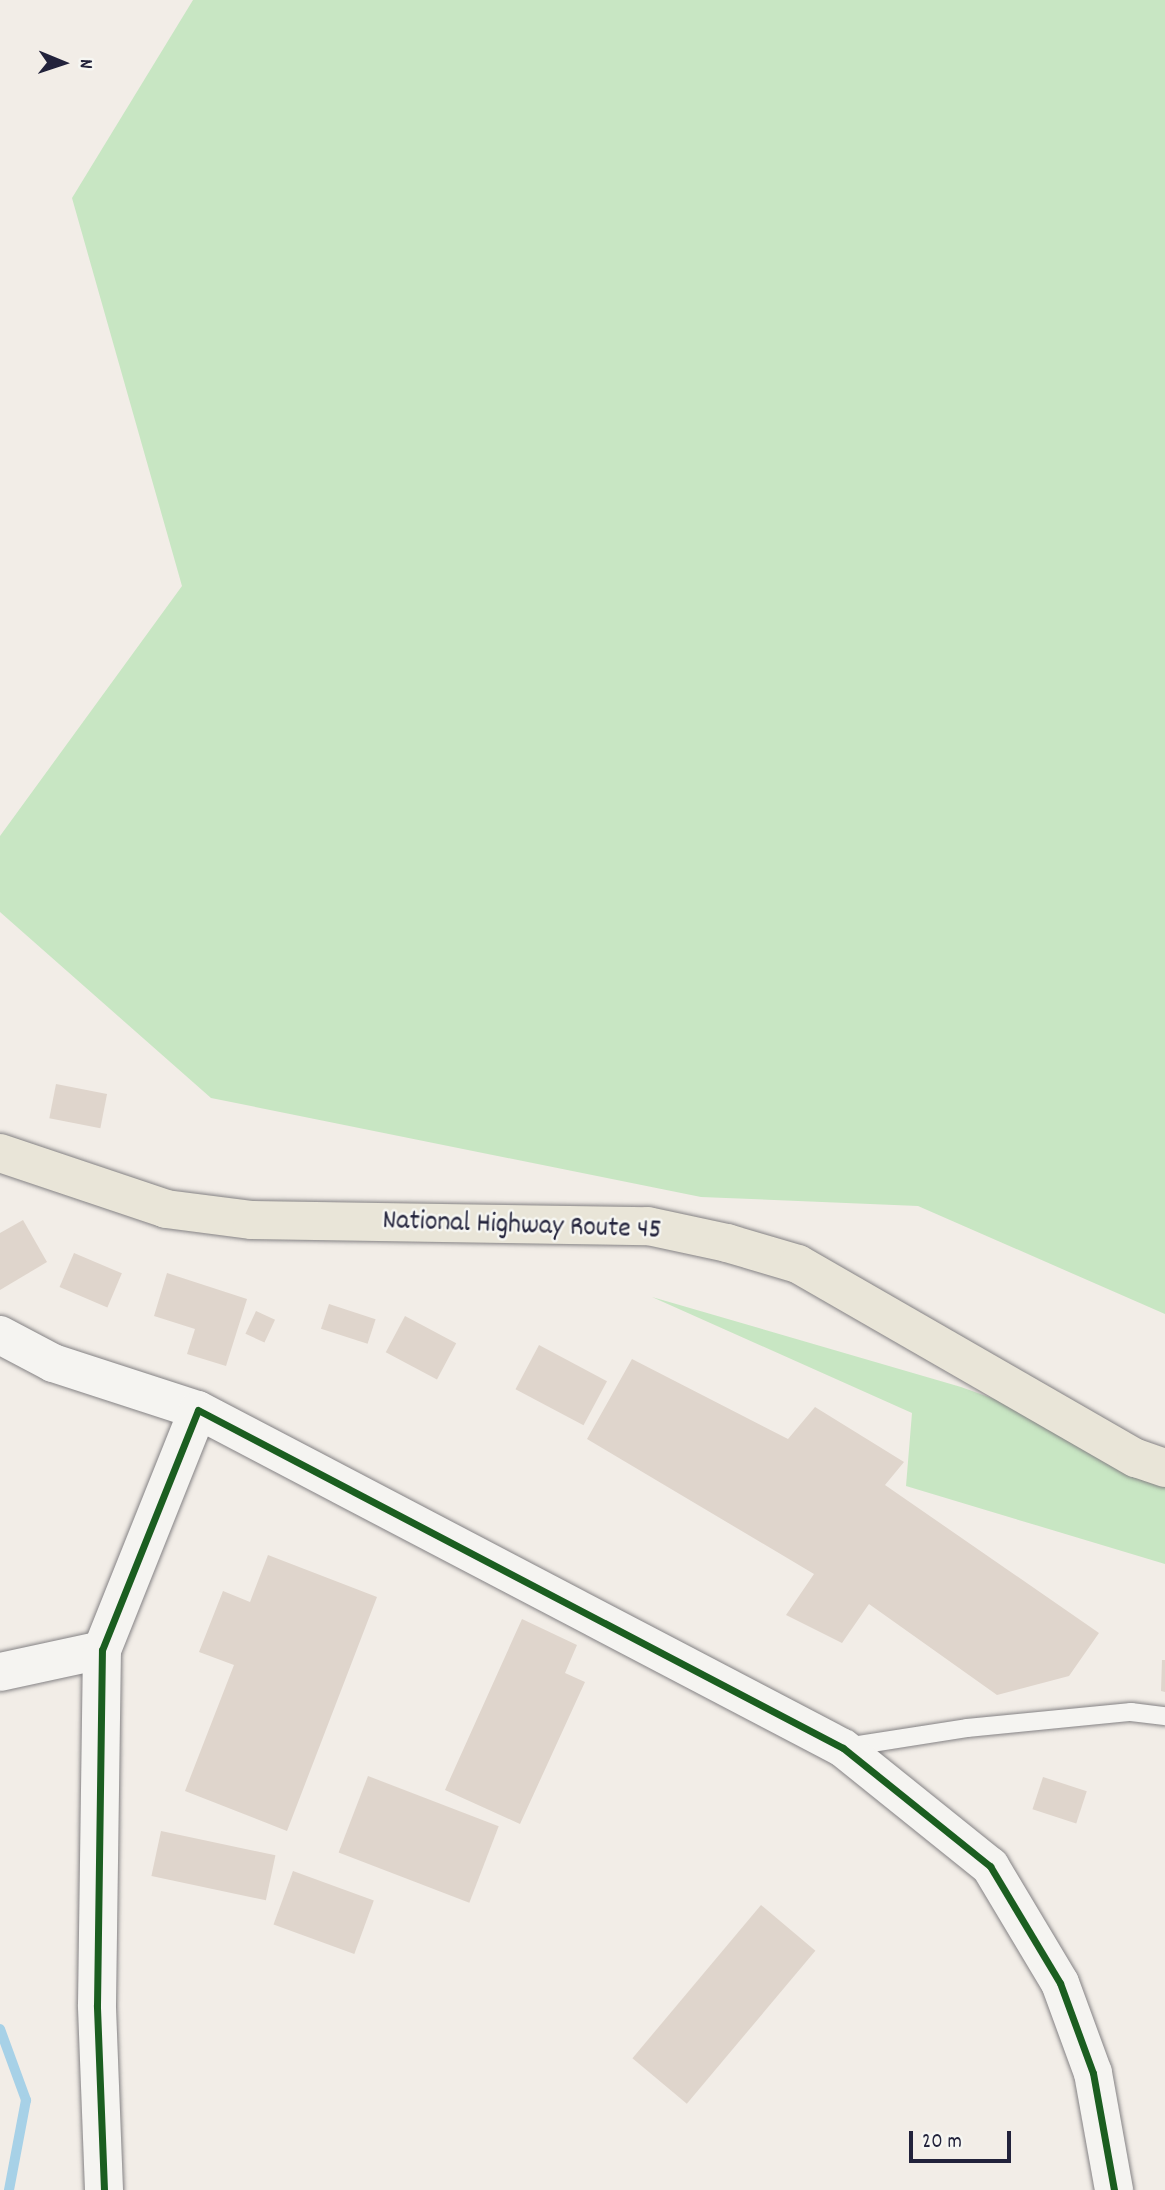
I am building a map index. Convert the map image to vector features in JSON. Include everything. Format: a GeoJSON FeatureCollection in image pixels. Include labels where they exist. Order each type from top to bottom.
{"type":"FeatureCollection","features":[{"type":"Feature","properties":{"kind":"highway","name":"National Highway Route 45"},"geometry":{"type":"LineString","coordinates":[[0,1153],[166,1209],[252,1220],[648,1226],[727,1243],[798,1264],[1136,1458],[1165,1468]]}},
{"type":"Feature","properties":{"kind":"street"},"geometry":{"type":"LineString","coordinates":[[0,1335],[53,1363],[198,1410],[843,1748],[990,1866],[1060,1983],[1093,2073],[1114,2190]]}},
{"type":"Feature","properties":{"kind":"street"},"geometry":{"type":"LineString","coordinates":[[104,2190],[97,2005],[102,1650],[198,1410]]}},
{"type":"Feature","properties":{"kind":"street"},"geometry":{"type":"LineString","coordinates":[[0,1672],[102,1650]]}},
{"type":"Feature","properties":{"kind":"lane"},"geometry":{"type":"LineString","coordinates":[[843,1748],[981,1726],[1131,1712],[1165,1716]]}},
{"type":"Feature","properties":{"kind":"green space"},"geometry":{"type":"Polygon","coordinates":[[[193,0],[1165,0],[1165,1314],[918,1206],[701,1197],[211,1098],[0,912],[0,836],[182,586],[72,198],[193,0]]]}},
{"type":"Feature","properties":{"kind":"green space"},"geometry":{"type":"Polygon","coordinates":[[[652,1297],[961,1387],[1165,1460],[1165,1564],[906,1486],[912,1413],[652,1297]]]}},
{"type":"Feature","properties":{"kind":"building"},"geometry":{"type":"Polygon","coordinates":[[[56,1084],[107,1094],[100,1128],[49,1118],[56,1084]]]}},
{"type":"Feature","properties":{"kind":"building"},"geometry":{"type":"Polygon","coordinates":[[[23,1220],[47,1262],[0,1290],[0,1233],[23,1220]]]}},
{"type":"Feature","properties":{"kind":"building"},"geometry":{"type":"Polygon","coordinates":[[[74,1253],[122,1273],[107,1307],[60,1287],[74,1253]]]}},
{"type":"Feature","properties":{"kind":"building"},"geometry":{"type":"Polygon","coordinates":[[[167,1273],[247,1299],[226,1366],[187,1354],[195,1329],[154,1316],[167,1273]]]}},
{"type":"Feature","properties":{"kind":"building"},"geometry":{"type":"Polygon","coordinates":[[[329,1304],[376,1319],[368,1344],[321,1329],[329,1304]]]}},
{"type":"Feature","properties":{"kind":"building"},"geometry":{"type":"Polygon","coordinates":[[[256,1311],[275,1320],[264,1343],[245,1334],[256,1311]]]}},
{"type":"Feature","properties":{"kind":"building"},"geometry":{"type":"Polygon","coordinates":[[[405,1316],[456,1343],[437,1379],[386,1352],[405,1316]]]}},
{"type":"Feature","properties":{"kind":"building"},"geometry":{"type":"Polygon","coordinates":[[[539,1345],[607,1381],[584,1425],[516,1389],[539,1345]]]}},
{"type":"Feature","properties":{"kind":"building"},"geometry":{"type":"Polygon","coordinates":[[[632,1359],[788,1439],[815,1407],[904,1462],[885,1485],[1099,1633],[1069,1676],[997,1695],[869,1604],[842,1643],[786,1615],[814,1574],[587,1439],[632,1359]]]}},
{"type":"Feature","properties":{"kind":"building"},"geometry":{"type":"Polygon","coordinates":[[[268,1555],[377,1597],[287,1831],[185,1791],[234,1665],[199,1652],[223,1591],[250,1602],[268,1555]]]}},
{"type":"Feature","properties":{"kind":"building"},"geometry":{"type":"Polygon","coordinates":[[[522,1619],[577,1645],[565,1673],[585,1682],[520,1824],[445,1790],[522,1619]]]}},
{"type":"Feature","properties":{"kind":"building"},"geometry":{"type":"Polygon","coordinates":[[[1162,1660],[1165,1660],[1165,1692],[1161,1691],[1162,1660]]]}},
{"type":"Feature","properties":{"kind":"building"},"geometry":{"type":"Polygon","coordinates":[[[368,1776],[499,1826],[469,1903],[339,1853],[368,1776]]]}},
{"type":"Feature","properties":{"kind":"building"},"geometry":{"type":"Polygon","coordinates":[[[1043,1777],[1087,1791],[1076,1824],[1032,1809],[1043,1777]]]}},
{"type":"Feature","properties":{"kind":"building"},"geometry":{"type":"Polygon","coordinates":[[[161,1831],[275,1855],[266,1900],[151,1876],[161,1831]]]}},
{"type":"Feature","properties":{"kind":"building"},"geometry":{"type":"Polygon","coordinates":[[[293,1871],[374,1900],[354,1954],[274,1925],[293,1871]]]}},
{"type":"Feature","properties":{"kind":"building"},"geometry":{"type":"Polygon","coordinates":[[[761,1905],[815,1951],[687,2104],[632,2058],[761,1905]]]}},
{"type":"Feature","properties":{"kind":"waterway"},"geometry":{"type":"LineString","coordinates":[[0,2029],[26,2100],[9,2190]]}},
{"type":"Feature","properties":{"kind":"cycle path"},"geometry":{"type":"LineString","coordinates":[[104,2190],[97,2005],[102,1650],[198,1410],[843,1748],[990,1866],[1060,1983],[1093,2073],[1114,2190]]}}]}
